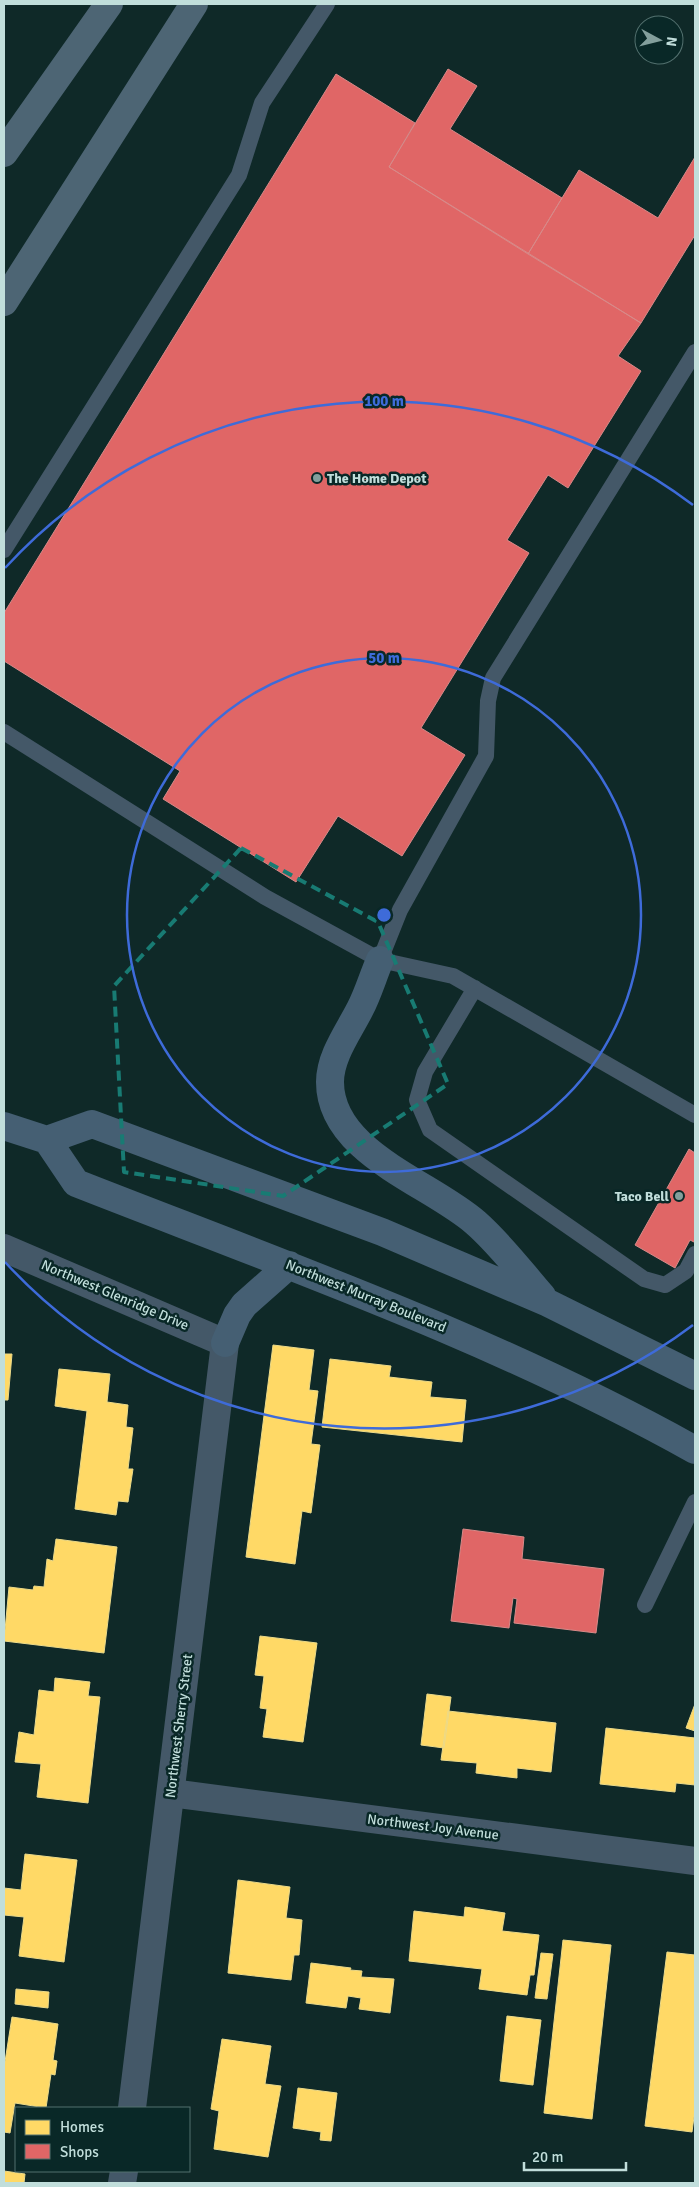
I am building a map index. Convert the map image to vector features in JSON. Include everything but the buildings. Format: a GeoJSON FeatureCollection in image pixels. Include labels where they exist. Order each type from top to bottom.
{"type":"FeatureCollection","features":[{"type":"Feature","properties":{"kind":"highway"},"geometry":{"type":"LineString","coordinates":[[4,153],[109,4]]}},
{"type":"Feature","properties":{"kind":"highway"},"geometry":{"type":"LineString","coordinates":[[4,302],[194,4]]}},
{"type":"Feature","properties":{"kind":"main road"},"geometry":{"type":"LineString","coordinates":[[380,960],[361,1008],[345,1034],[336,1056],[330,1080],[335,1113],[359,1143],[476,1222],[548,1303]]}},
{"type":"Feature","properties":{"kind":"main road"},"geometry":{"type":"LineString","coordinates":[[4,1126],[46,1140],[92,1124],[382,1232],[548,1303],[695,1376]]}},
{"type":"Feature","properties":{"kind":"main road","name":"Northwest Murray Boulevard"},"geometry":{"type":"LineString","coordinates":[[46,1140],[76,1183],[290,1265],[506,1354],[578,1388],[695,1450]]}},
{"type":"Feature","properties":{"kind":"main road"},"geometry":{"type":"LineString","coordinates":[[225,1343],[237,1315],[244,1305],[290,1265]]}},
{"type":"Feature","properties":{"kind":"street","name":"Northwest Glenridge Drive"},"geometry":{"type":"LineString","coordinates":[[4,1248],[225,1343]]}},
{"type":"Feature","properties":{"kind":"street","name":"Northwest Sherry Street"},"geometry":{"type":"LineString","coordinates":[[132,2107],[225,1343]]}},
{"type":"Feature","properties":{"kind":"street","name":"Northwest Joy Avenue"},"geometry":{"type":"LineString","coordinates":[[171,1793],[695,1861]]}},
{"type":"Feature","properties":{"kind":"lane"},"geometry":{"type":"LineString","coordinates":[[4,550],[239,175],[262,103],[327,4]]}},
{"type":"Feature","properties":{"kind":"lane"},"geometry":{"type":"LineString","coordinates":[[380,960],[400,910],[486,756],[488,701],[493,678],[695,352]]}},
{"type":"Feature","properties":{"kind":"lane"},"geometry":{"type":"LineString","coordinates":[[4,732],[265,897],[380,960],[453,976],[695,1115]]}},
{"type":"Feature","properties":{"kind":"lane"},"geometry":{"type":"LineString","coordinates":[[476,988],[425,1072],[417,1100],[430,1130],[644,1279],[665,1284],[686,1270],[695,1254]]}},
{"type":"Feature","properties":{"kind":"lane"},"geometry":{"type":"LineString","coordinates":[[645,1605],[695,1502]]}},
{"type":"Feature","properties":{"kind":"highlighted area"},"geometry":{"type":"Polygon","coordinates":[[[241,848],[378,922],[448,1084],[283,1196],[124,1172],[114,986],[241,848]]]}},
{"type":"Feature","properties":{"kind":"place","name":"The Home Depot"},"geometry":{"type":"Point","coordinates":[317,478]}},
{"type":"Feature","properties":{"kind":"place","name":"Taco Bell"},"geometry":{"type":"Point","coordinates":[679,1196]}}]}
